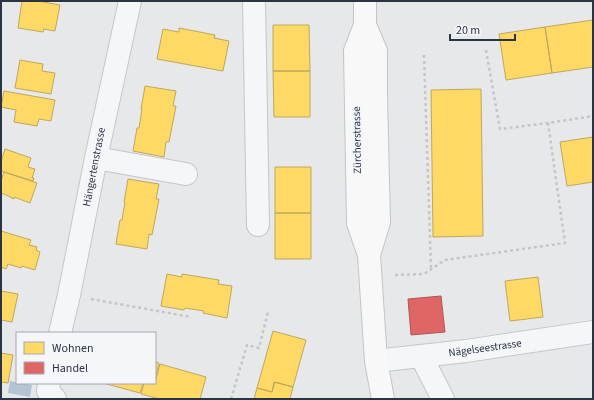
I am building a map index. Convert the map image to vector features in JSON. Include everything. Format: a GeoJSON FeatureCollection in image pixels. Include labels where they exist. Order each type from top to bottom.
{"type":"FeatureCollection","features":[{"type":"Feature","properties":{"kind":"main road","name":"Zürcherstrasse"},"geometry":{"type":"LineString","coordinates":[[365,1],[365,25],[355,51],[358,223],[370,255],[376,361],[383,399]]}},
{"type":"Feature","properties":{"kind":"street","name":"Hängertenstrasse"},"geometry":{"type":"LineString","coordinates":[[60,332],[130,1]]}},
{"type":"Feature","properties":{"kind":"street"},"geometry":{"type":"LineString","coordinates":[[254,1],[258,225]]}},
{"type":"Feature","properties":{"kind":"street"},"geometry":{"type":"LineString","coordinates":[[96,158],[186,174]]}},
{"type":"Feature","properties":{"kind":"street","name":"Nägelseestrasse"},"geometry":{"type":"LineString","coordinates":[[376,361],[466,351],[593,332]]}},
{"type":"Feature","properties":{"kind":"street"},"geometry":{"type":"LineString","coordinates":[[421,356],[443,399]]}},
{"type":"Feature","properties":{"kind":"street"},"geometry":{"type":"LineString","coordinates":[[49,384],[48,391],[55,399]]}},
{"type":"Feature","properties":{"kind":"path"},"geometry":{"type":"LineString","coordinates":[[486,50],[500,129],[593,116]]}},
{"type":"Feature","properties":{"kind":"path"},"geometry":{"type":"LineString","coordinates":[[424,55],[431,269]]}},
{"type":"Feature","properties":{"kind":"path"},"geometry":{"type":"LineString","coordinates":[[395,275],[424,274],[445,260],[565,243],[548,123]]}},
{"type":"Feature","properties":{"kind":"path"},"geometry":{"type":"LineString","coordinates":[[69,295],[191,318]]}},
{"type":"Feature","properties":{"kind":"path"},"geometry":{"type":"LineString","coordinates":[[230,399],[247,345],[259,348],[268,312]]}},
{"type":"Feature","properties":{"kind":"water"},"geometry":{"type":"Polygon","coordinates":[[[10,381],[16,382],[16,384],[32,385],[30,397],[8,393],[10,381]]]}},
{"type":"Feature","properties":{"kind":"building: Wohnen"},"geometry":{"type":"Polygon","coordinates":[[[22,1],[38,1],[60,5],[55,31],[44,29],[43,32],[18,28],[22,1]]]}},
{"type":"Feature","properties":{"kind":"building: Wohnen"},"geometry":{"type":"Polygon","coordinates":[[[593,20],[593,67],[552,73],[545,27],[593,20]]]}},
{"type":"Feature","properties":{"kind":"building: Wohnen"},"geometry":{"type":"Polygon","coordinates":[[[273,25],[309,25],[310,71],[273,71],[273,25]]]}},
{"type":"Feature","properties":{"kind":"building: Wohnen"},"geometry":{"type":"Polygon","coordinates":[[[545,27],[552,73],[506,80],[499,34],[545,27]]]}},
{"type":"Feature","properties":{"kind":"building: Wohnen"},"geometry":{"type":"Polygon","coordinates":[[[179,28],[215,35],[214,38],[229,41],[223,71],[157,59],[163,29],[179,32],[179,28]]]}},
{"type":"Feature","properties":{"kind":"building: Wohnen"},"geometry":{"type":"Polygon","coordinates":[[[20,60],[43,64],[42,71],[55,73],[51,94],[15,88],[20,60]]]}},
{"type":"Feature","properties":{"kind":"building: Wohnen"},"geometry":{"type":"Polygon","coordinates":[[[273,71],[310,71],[310,117],[274,117],[273,71]]]}},
{"type":"Feature","properties":{"kind":"building: Wohnen"},"geometry":{"type":"Polygon","coordinates":[[[145,86],[176,91],[173,106],[176,106],[169,142],[166,142],[164,157],[133,151],[137,128],[139,128],[145,86]]]}},
{"type":"Feature","properties":{"kind":"building: Wohnen"},"geometry":{"type":"Polygon","coordinates":[[[481,89],[483,236],[433,237],[431,90],[481,89]]]}},
{"type":"Feature","properties":{"kind":"building: Wohnen"},"geometry":{"type":"Polygon","coordinates":[[[4,91],[55,100],[51,121],[39,119],[37,126],[14,122],[16,110],[1,107],[4,91]]]}},
{"type":"Feature","properties":{"kind":"building: Wohnen"},"geometry":{"type":"Polygon","coordinates":[[[593,137],[593,182],[567,186],[560,142],[593,137]]]}},
{"type":"Feature","properties":{"kind":"building: Wohnen"},"geometry":{"type":"Polygon","coordinates":[[[5,149],[31,158],[28,167],[35,169],[32,178],[34,178],[33,181],[1,171],[1,162],[5,149]]]}},
{"type":"Feature","properties":{"kind":"building: Wohnen"},"geometry":{"type":"Polygon","coordinates":[[[275,167],[311,167],[311,213],[275,213],[275,167]]]}},
{"type":"Feature","properties":{"kind":"building: Wohnen"},"geometry":{"type":"Polygon","coordinates":[[[4,172],[37,183],[30,203],[14,197],[14,199],[11,198],[1,193],[1,181],[4,172]]]}},
{"type":"Feature","properties":{"kind":"building: Wohnen"},"geometry":{"type":"Polygon","coordinates":[[[128,179],[159,184],[156,199],[159,199],[152,235],[149,234],[147,249],[116,244],[120,220],[122,220],[128,179]]]}},
{"type":"Feature","properties":{"kind":"building: Wohnen"},"geometry":{"type":"Polygon","coordinates":[[[275,213],[311,213],[311,259],[275,259],[275,213]]]}},
{"type":"Feature","properties":{"kind":"building: Wohnen"},"geometry":{"type":"Polygon","coordinates":[[[1,231],[31,240],[29,245],[37,247],[36,250],[40,252],[35,270],[8,264],[6,269],[1,267],[1,231]]]}},
{"type":"Feature","properties":{"kind":"building: Wohnen"},"geometry":{"type":"Polygon","coordinates":[[[167,274],[182,277],[182,274],[219,280],[218,284],[232,286],[227,318],[203,313],[204,311],[185,308],[184,310],[161,306],[167,274]]]}},
{"type":"Feature","properties":{"kind":"building: Wohnen"},"geometry":{"type":"Polygon","coordinates":[[[538,277],[543,317],[510,321],[505,281],[538,277]]]}},
{"type":"Feature","properties":{"kind":"building: Wohnen"},"geometry":{"type":"Polygon","coordinates":[[[1,291],[18,294],[12,322],[1,320],[1,291]]]}},
{"type":"Feature","properties":{"kind":"building: Wohnen"},"geometry":{"type":"Polygon","coordinates":[[[273,331],[306,340],[293,387],[274,382],[272,392],[257,388],[273,331]]]}},
{"type":"Feature","properties":{"kind":"building: Wohnen"},"geometry":{"type":"Polygon","coordinates":[[[1,353],[13,355],[8,383],[1,382],[1,353]]]}},
{"type":"Feature","properties":{"kind":"building: Wohnen"},"geometry":{"type":"Polygon","coordinates":[[[156,362],[159,363],[156,375],[156,362]]]}},
{"type":"Feature","properties":{"kind":"building: Wohnen"},"geometry":{"type":"Polygon","coordinates":[[[160,364],[206,377],[200,399],[160,399],[141,394],[144,384],[156,384],[160,364]]]}},
{"type":"Feature","properties":{"kind":"building: Wohnen"},"geometry":{"type":"Polygon","coordinates":[[[275,382],[293,387],[290,399],[254,399],[257,388],[272,392],[275,382]]]}},
{"type":"Feature","properties":{"kind":"building: Wohnen"},"geometry":{"type":"Polygon","coordinates":[[[107,384],[143,384],[140,393],[107,384]]]}},
{"type":"Feature","properties":{"kind":"building: Handel"},"geometry":{"type":"Polygon","coordinates":[[[441,296],[445,332],[411,335],[408,299],[441,296]]]}}]}
